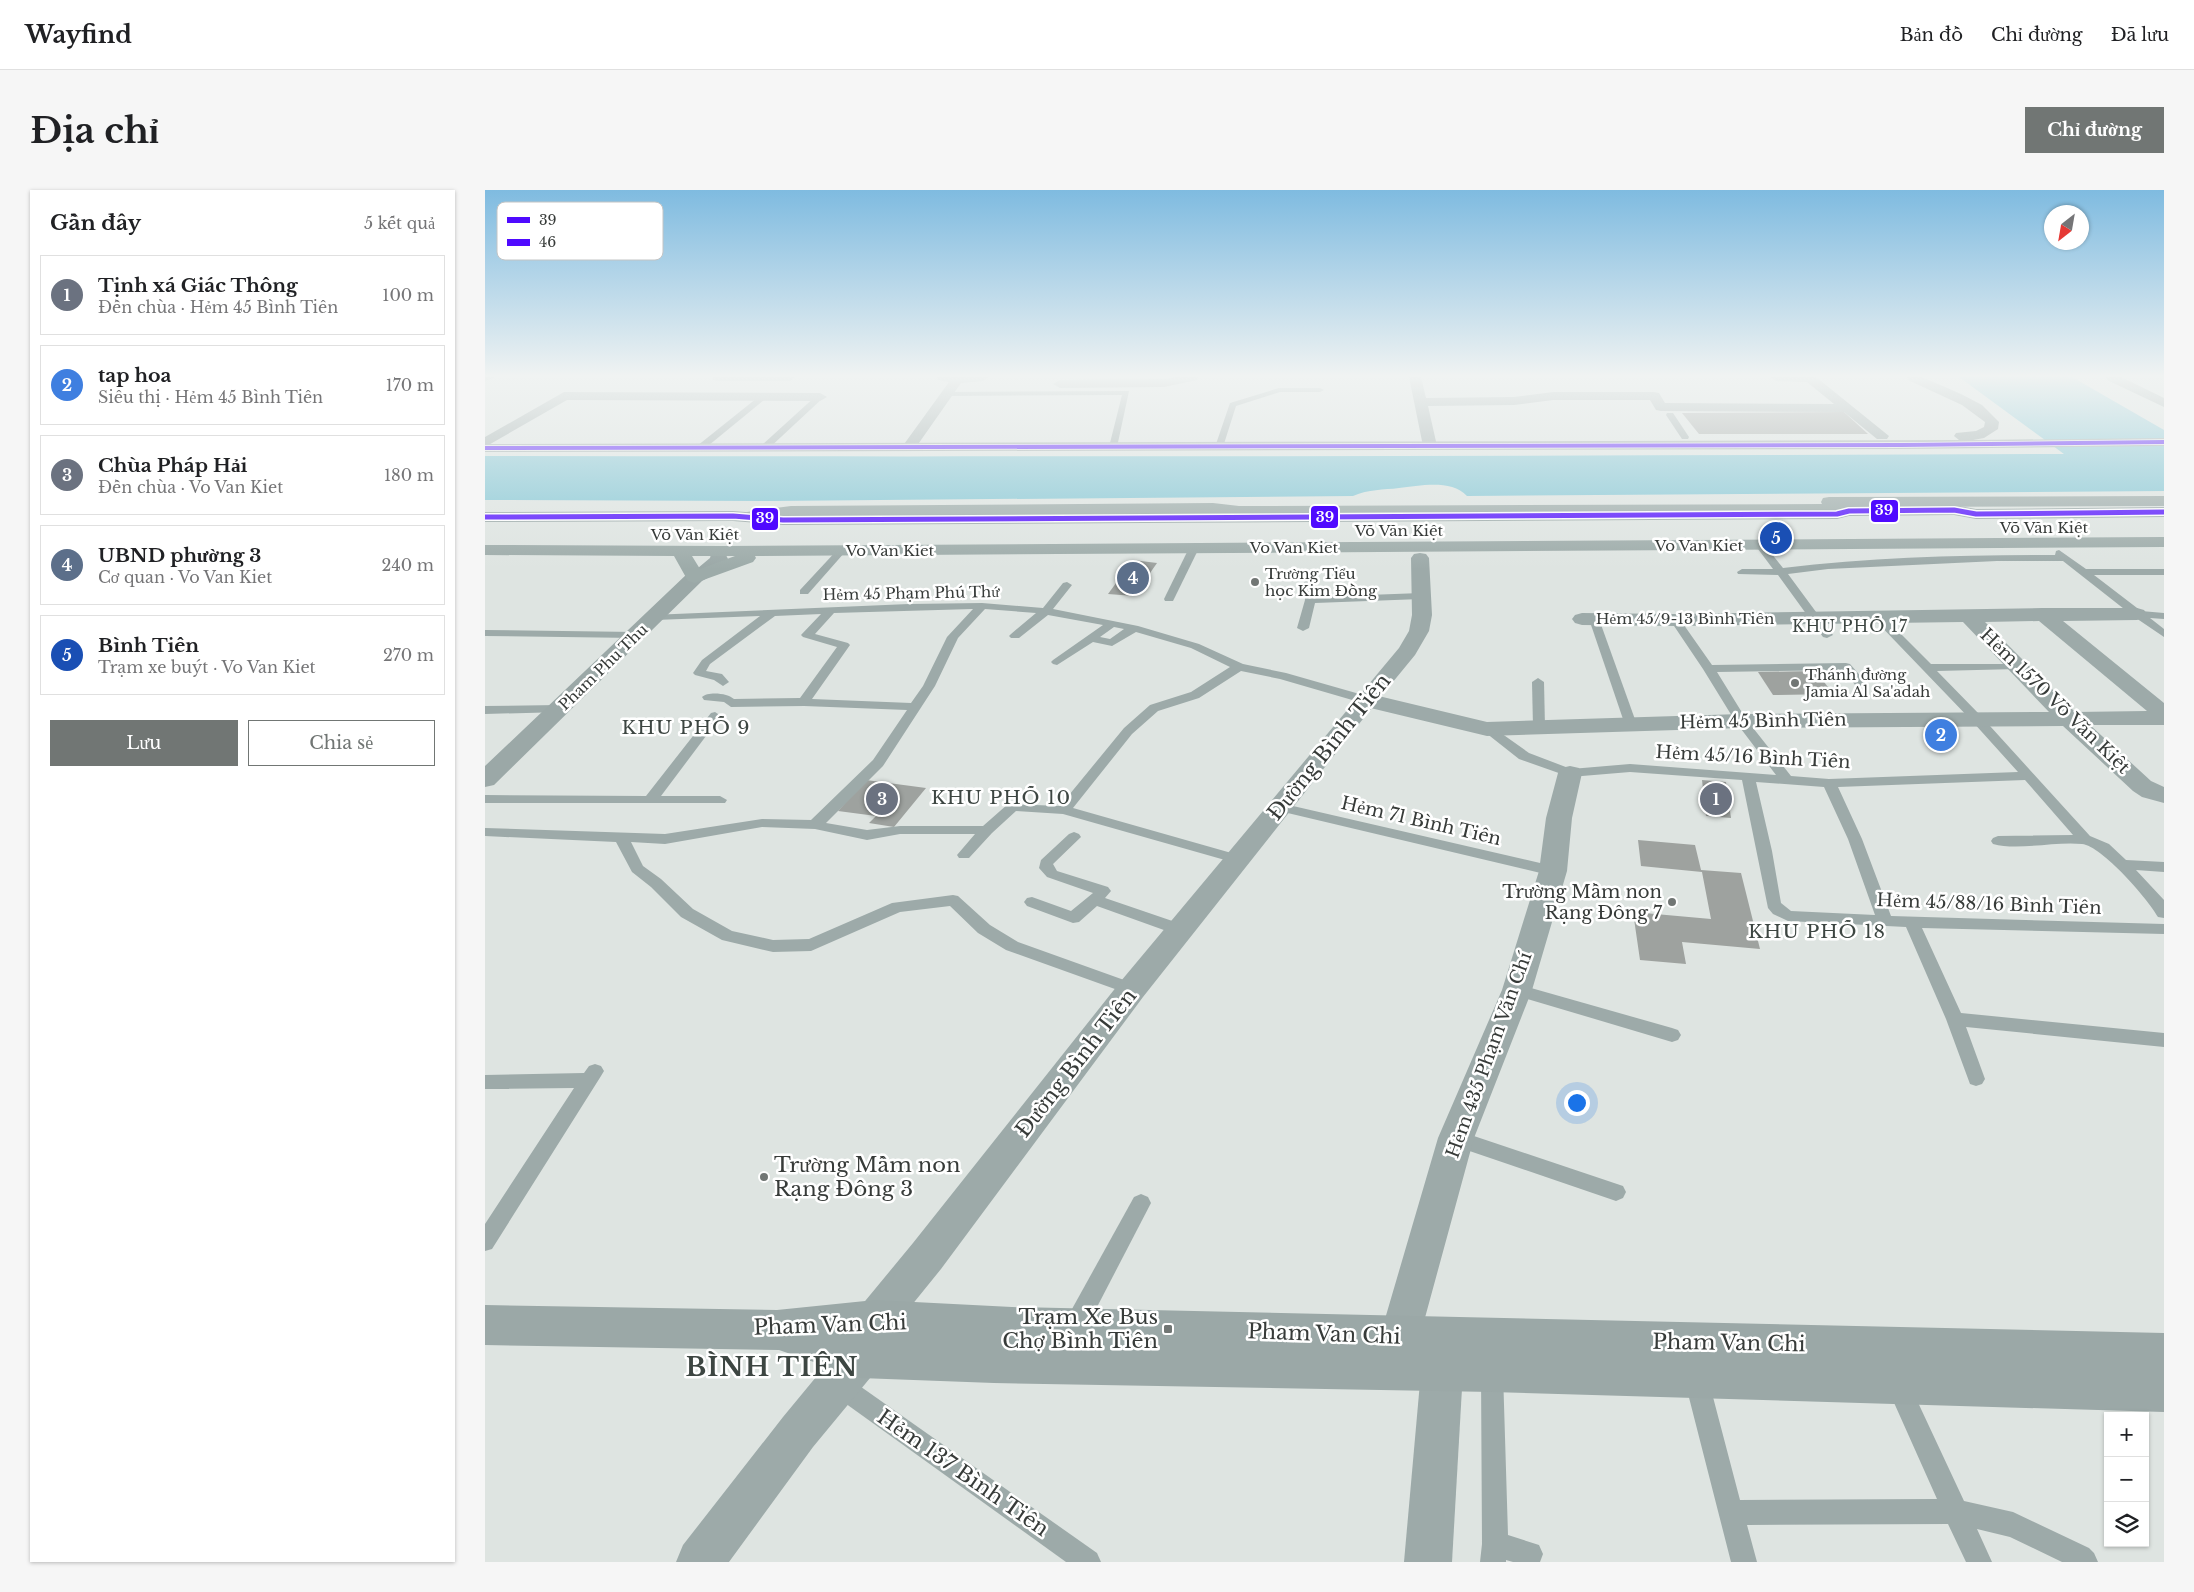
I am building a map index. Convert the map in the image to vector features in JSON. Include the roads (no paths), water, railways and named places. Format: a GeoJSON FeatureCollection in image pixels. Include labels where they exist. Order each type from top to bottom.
{"type":"FeatureCollection","features":[{"type":"Feature","properties":{"kind":"highway","name":"Võ Văn Kiệt"},"geometry":{"type":"LineString","coordinates":[[485,517],[753,516],[793,520],[1837,514],[1849,511],[1954,510],[1976,514],[2164,512]]}},
{"type":"Feature","properties":{"kind":"highway"},"geometry":{"type":"LineString","coordinates":[[742,534],[753,516]]}},
{"type":"Feature","properties":{"kind":"highway","name":"Võ Văn Kiệt"},"geometry":{"type":"LineString","coordinates":[[742,534],[2164,527]]}},
{"type":"Feature","properties":{"kind":"highway","name":"Võ Văn Kiệt"},"geometry":{"type":"LineString","coordinates":[[485,534],[645,534]]}},
{"type":"Feature","properties":{"kind":"main road","name":"Võ Văn Kiệt"},"geometry":{"type":"LineString","coordinates":[[753,516],[791,511],[1213,508],[1249,504],[2164,501]]}},
{"type":"Feature","properties":{"kind":"main road","name":"Võ Văn Kiệt"},"geometry":{"type":"LineString","coordinates":[[1954,510],[1971,508],[2164,506]]}},
{"type":"Feature","properties":{"kind":"main road","name":"Võ Văn Kiệt"},"geometry":{"type":"LineString","coordinates":[[1213,508],[1239,511],[1833,509],[1849,511]]}},
{"type":"Feature","properties":{"kind":"main road"},"geometry":{"type":"LineString","coordinates":[[719,553],[742,534]]}},
{"type":"Feature","properties":{"kind":"main road","name":"Vo Van Kiet"},"geometry":{"type":"LineString","coordinates":[[1427,552],[1761,545],[2161,544]]}},
{"type":"Feature","properties":{"kind":"main road","name":"Vo Van Kiet"},"geometry":{"type":"LineString","coordinates":[[485,550],[719,553],[769,550],[1393,547]]}},
{"type":"Feature","properties":{"kind":"main road"},"geometry":{"type":"LineString","coordinates":[[680,551],[695,577],[769,550]]}},
{"type":"Feature","properties":{"kind":"main road","name":"Pham Phu Thu"},"geometry":{"type":"LineString","coordinates":[[485,780],[695,577],[705,572],[719,559],[719,553]]}},
{"type":"Feature","properties":{"kind":"main road","name":"Pham Van Chi"},"geometry":{"type":"LineString","coordinates":[[485,1325],[777,1330],[858,1354],[994,1362],[1492,1371],[2164,1391]]}},
{"type":"Feature","properties":{"kind":"main road","name":"Pham Van Chi"},"geometry":{"type":"LineString","coordinates":[[858,1354],[1074,1328],[2164,1353]]}},
{"type":"Feature","properties":{"kind":"street"},"geometry":{"type":"LineString","coordinates":[[909,447],[913,441]]}},
{"type":"Feature","properties":{"kind":"street"},"geometry":{"type":"LineString","coordinates":[[1429,441],[1430,446]]}},
{"type":"Feature","properties":{"kind":"street"},"geometry":{"type":"LineString","coordinates":[[1501,446],[1531,441]]}},
{"type":"Feature","properties":{"kind":"street"},"geometry":{"type":"LineString","coordinates":[[485,448],[1541,446],[2164,442]]}},
{"type":"Feature","properties":{"kind":"street"},"geometry":{"type":"LineString","coordinates":[[1393,547],[1427,552]]}},
{"type":"Feature","properties":{"kind":"street","name":"Đường Bình Tiên"},"geometry":{"type":"LineString","coordinates":[[700,1562],[858,1354],[927,1256],[1132,989],[1366,700],[1408,651],[1419,631],[1422,615],[1421,596],[1427,552]]}},
{"type":"Feature","properties":{"kind":"street"},"geometry":{"type":"LineString","coordinates":[[2043,614],[2164,716]]}},
{"type":"Feature","properties":{"kind":"street","name":"Hẻm 1570 Võ Văn Kiệt"},"geometry":{"type":"LineString","coordinates":[[1877,616],[2137,614]]}},
{"type":"Feature","properties":{"kind":"street","name":"Hẻm 45/9-13 Bình Tiên"},"geometry":{"type":"LineString","coordinates":[[1588,619],[1675,620],[1877,616]]}},
{"type":"Feature","properties":{"kind":"street","name":"Hẻm 1570 Võ Văn Kiệt"},"geometry":{"type":"LineString","coordinates":[[1968,616],[2067,717],[2153,791]]}},
{"type":"Feature","properties":{"kind":"street","name":"Hẻm 45 Bình Tiên"},"geometry":{"type":"LineString","coordinates":[[1366,700],[1487,729],[1741,721],[2164,716]]}},
{"type":"Feature","properties":{"kind":"street","name":"Hẻm 435 Phạm Văn Chí"},"geometry":{"type":"LineString","coordinates":[[1400,1336],[1456,1138],[1517,990],[1553,871],[1559,818],[1570,773]]}},
{"type":"Feature","properties":{"kind":"street"},"geometry":{"type":"LineString","coordinates":[[1428,1562],[1442,1371]]}},
{"type":"Feature","properties":{"kind":"lane"},"geometry":{"type":"LineString","coordinates":[[700,448],[709,441]]}},
{"type":"Feature","properties":{"kind":"lane"},"geometry":{"type":"LineString","coordinates":[[764,448],[772,441]]}},
{"type":"Feature","properties":{"kind":"lane"},"geometry":{"type":"LineString","coordinates":[[1113,447],[1114,441]]}},
{"type":"Feature","properties":{"kind":"lane"},"geometry":{"type":"LineString","coordinates":[[1219,447],[1221,441]]}},
{"type":"Feature","properties":{"kind":"lane"},"geometry":{"type":"LineString","coordinates":[[2047,543],[2164,634]]}},
{"type":"Feature","properties":{"kind":"lane"},"geometry":{"type":"LineString","coordinates":[[1761,545],[1779,572],[1816,617],[1827,635]]}},
{"type":"Feature","properties":{"kind":"lane"},"geometry":{"type":"LineString","coordinates":[[1169,599],[1194,548]]}},
{"type":"Feature","properties":{"kind":"lane"},"geometry":{"type":"LineString","coordinates":[[804,592],[842,550]]}},
{"type":"Feature","properties":{"kind":"lane"},"geometry":{"type":"LineString","coordinates":[[1742,572],[1779,572],[1838,565],[1997,558],[2066,558]]}},
{"type":"Feature","properties":{"kind":"lane"},"geometry":{"type":"LineString","coordinates":[[2084,572],[2162,572]]}},
{"type":"Feature","properties":{"kind":"lane"},"geometry":{"type":"LineString","coordinates":[[1303,628],[1310,600],[1309,582]]}},
{"type":"Feature","properties":{"kind":"lane"},"geometry":{"type":"LineString","coordinates":[[1015,636],[1046,611],[1067,585]]}},
{"type":"Feature","properties":{"kind":"lane"},"geometry":{"type":"LineString","coordinates":[[1310,600],[1421,596]]}},
{"type":"Feature","properties":{"kind":"lane"},"geometry":{"type":"LineString","coordinates":[[815,825],[878,763],[913,707],[929,686],[953,637],[982,606]]}},
{"type":"Feature","properties":{"kind":"lane","name":"Hẻm 45 Phạm Phú Thứ"},"geometry":{"type":"LineString","coordinates":[[655,617],[982,606],[1046,611],[1113,622],[1195,646],[1239,667],[1282,676],[1366,700]]}},
{"type":"Feature","properties":{"kind":"lane"},"geometry":{"type":"LineString","coordinates":[[805,702],[845,645],[807,635],[830,611]]}},
{"type":"Feature","properties":{"kind":"lane"},"geometry":{"type":"LineString","coordinates":[[723,682],[718,677],[699,673],[706,662],[771,613]]}},
{"type":"Feature","properties":{"kind":"lane"},"geometry":{"type":"LineString","coordinates":[[2137,614],[2164,616]]}},
{"type":"Feature","properties":{"kind":"lane"},"geometry":{"type":"LineString","coordinates":[[1877,616],[1976,718],[2085,839]]}},
{"type":"Feature","properties":{"kind":"lane"},"geometry":{"type":"LineString","coordinates":[[1588,619],[1631,725]]}},
{"type":"Feature","properties":{"kind":"lane"},"geometry":{"type":"LineString","coordinates":[[1675,620],[1709,669],[1741,721],[1786,779]]}},
{"type":"Feature","properties":{"kind":"lane"},"geometry":{"type":"LineString","coordinates":[[1057,662],[1113,622]]}},
{"type":"Feature","properties":{"kind":"lane"},"geometry":{"type":"LineString","coordinates":[[1091,638],[1112,644],[1134,628]]}},
{"type":"Feature","properties":{"kind":"lane"},"geometry":{"type":"LineString","coordinates":[[485,632],[635,635]]}},
{"type":"Feature","properties":{"kind":"lane"},"geometry":{"type":"LineString","coordinates":[[1709,669],[1846,666],[1860,683]]}},
{"type":"Feature","properties":{"kind":"lane"},"geometry":{"type":"LineString","coordinates":[[1927,668],[2017,666]]}},
{"type":"Feature","properties":{"kind":"lane"},"geometry":{"type":"LineString","coordinates":[[1064,810],[1128,731],[1154,708],[1195,695],[1239,667]]}},
{"type":"Feature","properties":{"kind":"lane"},"geometry":{"type":"LineString","coordinates":[[1538,682],[1539,727]]}},
{"type":"Feature","properties":{"kind":"lane"},"geometry":{"type":"LineString","coordinates":[[708,697],[728,699],[731,704],[805,702],[913,707]]}},
{"type":"Feature","properties":{"kind":"lane"},"geometry":{"type":"LineString","coordinates":[[485,710],[559,709]]}},
{"type":"Feature","properties":{"kind":"lane"},"geometry":{"type":"LineString","coordinates":[[650,800],[715,716]]}},
{"type":"Feature","properties":{"kind":"lane","name":"Hẻm 45/16 Bình Tiên"},"geometry":{"type":"LineString","coordinates":[[1487,729],[1524,756],[1570,773],[1630,768],[1786,779],[1829,784],[2028,776]]}},
{"type":"Feature","properties":{"kind":"lane","name":"Hẻm 45/88/16 Bình Tiên"},"geometry":{"type":"LineString","coordinates":[[1748,777],[1765,850],[1773,904],[1778,910],[1788,916],[1912,922],[2164,929]]}},
{"type":"Feature","properties":{"kind":"lane"},"geometry":{"type":"LineString","coordinates":[[1829,784],[1855,839],[1885,920]]}},
{"type":"Feature","properties":{"kind":"lane"},"geometry":{"type":"LineString","coordinates":[[485,798],[720,800]]}},
{"type":"Feature","properties":{"kind":"lane"},"geometry":{"type":"LineString","coordinates":[[964,855],[987,830],[1013,807],[1064,810],[1237,859]]}},
{"type":"Feature","properties":{"kind":"lane","name":"Hẻm 71 Bình Tiên"},"geometry":{"type":"LineString","coordinates":[[1281,807],[1553,871]]}},
{"type":"Feature","properties":{"kind":"lane"},"geometry":{"type":"LineString","coordinates":[[485,832],[622,839],[665,839],[762,823],[815,825],[867,835],[901,830],[987,830]]}},
{"type":"Feature","properties":{"kind":"lane"},"geometry":{"type":"LineString","coordinates":[[1032,902],[1073,918],[1103,891],[1052,874],[1046,868],[1046,863],[1074,837]]}},
{"type":"Feature","properties":{"kind":"lane"},"geometry":{"type":"LineString","coordinates":[[622,839],[637,869],[656,883],[687,913],[728,936],[773,946],[811,945],[897,907],[953,900],[984,929],[1012,946],[1132,989]]}},
{"type":"Feature","properties":{"kind":"lane"},"geometry":{"type":"LineString","coordinates":[[1998,841],[2085,839],[2104,847],[2124,865],[2156,900],[2164,913]]}},
{"type":"Feature","properties":{"kind":"lane"},"geometry":{"type":"LineString","coordinates":[[2124,865],[2164,867]]}},
{"type":"Feature","properties":{"kind":"lane"},"geometry":{"type":"LineString","coordinates":[[1095,900],[1181,930]]}},
{"type":"Feature","properties":{"kind":"lane"},"geometry":{"type":"LineString","coordinates":[[1912,922],[1955,1020],[1976,1078]]}},
{"type":"Feature","properties":{"kind":"lane"},"geometry":{"type":"LineString","coordinates":[[1517,990],[1673,1035]]}},
{"type":"Feature","properties":{"kind":"lane"},"geometry":{"type":"LineString","coordinates":[[1955,1020],[2164,1040]]}},
{"type":"Feature","properties":{"kind":"lane"},"geometry":{"type":"LineString","coordinates":[[485,1082],[592,1076],[485,1242]]}},
{"type":"Feature","properties":{"kind":"lane"},"geometry":{"type":"LineString","coordinates":[[1456,1138],[1616,1192]]}},
{"type":"Feature","properties":{"kind":"lane"},"geometry":{"type":"LineString","coordinates":[[1074,1328],[1141,1203]]}},
{"type":"Feature","properties":{"kind":"lane","name":"Hẻm 137 Bình Tiên"},"geometry":{"type":"LineString","coordinates":[[858,1354],[1088,1562]]}},
{"type":"Feature","properties":{"kind":"lane"},"geometry":{"type":"LineString","coordinates":[[1492,1371],[1494,1553],[1530,1554]]}},
{"type":"Feature","properties":{"kind":"lane"},"geometry":{"type":"LineString","coordinates":[[1696,1377],[1743,1562]]}},
{"type":"Feature","properties":{"kind":"lane"},"geometry":{"type":"LineString","coordinates":[[1898,1383],[1979,1562]]}},
{"type":"Feature","properties":{"kind":"lane"},"geometry":{"type":"LineString","coordinates":[[1731,1513],[1955,1511],[2013,1525],[2080,1557],[2085,1562]]}},
{"type":"Feature","properties":{"kind":"water"},"geometry":{"type":"Polygon","coordinates":[[[2046,441],[2164,441],[2164,491],[1467,496],[1453,487],[1426,485],[1376,490],[1353,496],[770,501],[485,500],[485,456],[2064,454],[2046,441]]]}},
{"type":"Feature","properties":{"kind":"place","name":"Bình Tiên"},"geometry":{"type":"Point","coordinates":[1776,538]}},
{"type":"Feature","properties":{"kind":"place","name":"UBND phường 3"},"geometry":{"type":"Point","coordinates":[1133,578]}},
{"type":"Feature","properties":{"kind":"place","name":"Trường Tiểu học Kim Đồng"},"geometry":{"type":"Point","coordinates":[1255,582]}},
{"type":"Feature","properties":{"kind":"place","name":"Thánh đường Jamia Al Sa'adah"},"geometry":{"type":"Point","coordinates":[1795,683]}},
{"type":"Feature","properties":{"kind":"place","name":"tap hoa"},"geometry":{"type":"Point","coordinates":[1941,735]}},
{"type":"Feature","properties":{"kind":"place","name":"Chùa Pháp Hải"},"geometry":{"type":"Point","coordinates":[882,799]}},
{"type":"Feature","properties":{"kind":"place","name":"Tịnh xá Giác Thông"},"geometry":{"type":"Point","coordinates":[1716,799]}},
{"type":"Feature","properties":{"kind":"place","name":"Trường Mầm non Rạng Đông 7"},"geometry":{"type":"Point","coordinates":[1672,902]}},
{"type":"Feature","properties":{"kind":"place","name":"Trường Mầm non Rạng Đông 3"},"geometry":{"type":"Point","coordinates":[764,1177]}},
{"type":"Feature","properties":{"kind":"place","name":"Trạm Xe Bus Chợ Bình Tiên"},"geometry":{"type":"Point","coordinates":[1168,1329]}},
{"type":"Feature","properties":{"kind":"district","name":"KHU PHỐ 17"},"geometry":{"type":"Point","coordinates":[1850,626]}},
{"type":"Feature","properties":{"kind":"district","name":"KHU PHỐ 9"},"geometry":{"type":"Point","coordinates":[686,727]}},
{"type":"Feature","properties":{"kind":"district","name":"KHU PHỐ 10"},"geometry":{"type":"Point","coordinates":[1001,797]}},
{"type":"Feature","properties":{"kind":"district","name":"KHU PHỐ 18"},"geometry":{"type":"Point","coordinates":[1817,931]}},
{"type":"Feature","properties":{"kind":"district","name":"BÌNH TIÊN"},"geometry":{"type":"Point","coordinates":[772,1367]}}]}
